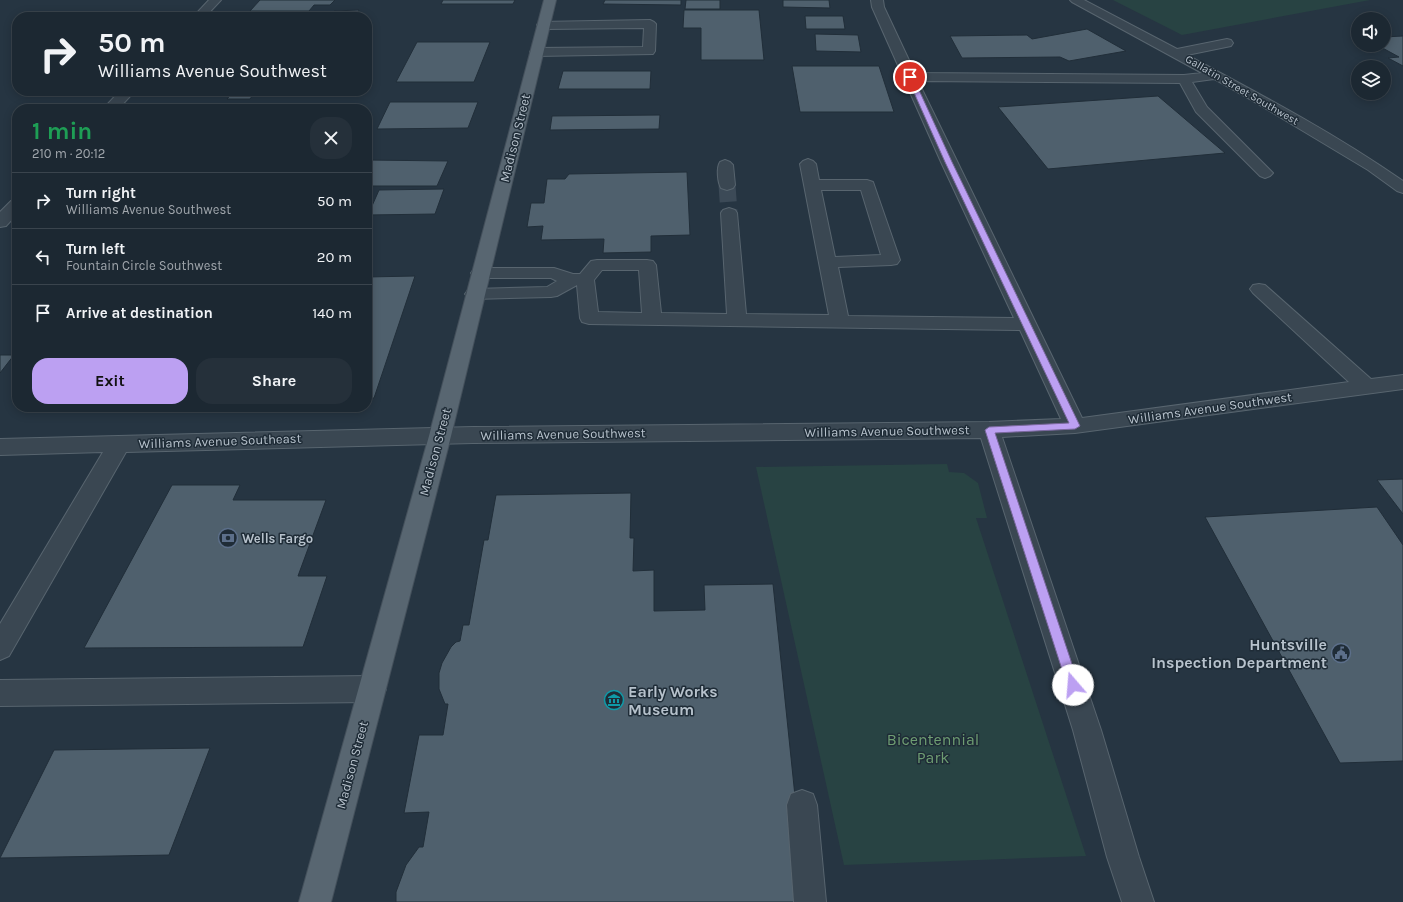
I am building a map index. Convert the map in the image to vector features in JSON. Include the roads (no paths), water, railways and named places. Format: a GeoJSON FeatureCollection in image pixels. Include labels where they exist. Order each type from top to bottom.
{"type":"FeatureCollection","features":[{"type":"Feature","properties":{"kind":"main road","name":"Madison Street"},"geometry":{"type":"LineString","coordinates":[[315,902],[440,436],[474,294],[550,0]]}},
{"type":"Feature","properties":{"kind":"street"},"geometry":{"type":"LineString","coordinates":[[204,12],[215,0]]}},
{"type":"Feature","properties":{"kind":"street"},"geometry":{"type":"LineString","coordinates":[[877,0],[878,7],[949,162],[1075,426]]}},
{"type":"Feature","properties":{"kind":"street","name":"Gallatin Street Southwest"},"geometry":{"type":"LineString","coordinates":[[1076,0],[1258,98],[1373,166],[1403,188]]}},
{"type":"Feature","properties":{"kind":"street"},"geometry":{"type":"LineString","coordinates":[[536,52],[649,51],[650,24],[543,25]]}},
{"type":"Feature","properties":{"kind":"street"},"geometry":{"type":"LineString","coordinates":[[1176,53],[1226,43]]}},
{"type":"Feature","properties":{"kind":"street"},"geometry":{"type":"LineString","coordinates":[[910,77],[1184,79],[1217,76]]}},
{"type":"Feature","properties":{"kind":"street"},"geometry":{"type":"LineString","coordinates":[[1184,79],[1201,109],[1265,173]]}},
{"type":"Feature","properties":{"kind":"street"},"geometry":{"type":"LineString","coordinates":[[115,104],[123,96]]}},
{"type":"Feature","properties":{"kind":"street"},"geometry":{"type":"LineString","coordinates":[[808,164],[840,322]]}},
{"type":"Feature","properties":{"kind":"street"},"geometry":{"type":"LineString","coordinates":[[725,165],[727,185]]}},
{"type":"Feature","properties":{"kind":"street"},"geometry":{"type":"LineString","coordinates":[[812,185],[867,185],[891,260],[828,262]]}},
{"type":"Feature","properties":{"kind":"street"},"geometry":{"type":"LineString","coordinates":[[0,222],[12,209]]}},
{"type":"Feature","properties":{"kind":"street"},"geometry":{"type":"LineString","coordinates":[[729,213],[737,320]]}},
{"type":"Feature","properties":{"kind":"street"},"geometry":{"type":"LineString","coordinates":[[474,294],[551,292],[578,279],[597,265],[647,265],[652,320]]}},
{"type":"Feature","properties":{"kind":"street"},"geometry":{"type":"LineString","coordinates":[[480,273],[554,273],[578,279]]}},
{"type":"Feature","properties":{"kind":"street"},"geometry":{"type":"LineString","coordinates":[[578,279],[589,318],[1026,324]]}},
{"type":"Feature","properties":{"kind":"street"},"geometry":{"type":"LineString","coordinates":[[1259,289],[1367,387]]}},
{"type":"Feature","properties":{"kind":"street","name":"Williams Avenue Southwest"},"geometry":{"type":"LineString","coordinates":[[440,436],[989,430],[1075,426],[1403,382]]}},
{"type":"Feature","properties":{"kind":"street"},"geometry":{"type":"LineString","coordinates":[[989,430],[1087,730],[1123,856],[1138,902]]}},
{"type":"Feature","properties":{"kind":"street","name":"Williams Avenue Southeast"},"geometry":{"type":"LineString","coordinates":[[1,448],[440,436]]}},
{"type":"Feature","properties":{"kind":"street"},"geometry":{"type":"LineString","coordinates":[[0,648],[119,444]]}},
{"type":"Feature","properties":{"kind":"street"},"geometry":{"type":"LineString","coordinates":[[0,693],[372,688]]}},
{"type":"Feature","properties":{"kind":"street"},"geometry":{"type":"LineString","coordinates":[[802,805],[810,902]]}},
{"type":"Feature","properties":{"kind":"tunnel"},"geometry":{"type":"LineString","coordinates":[[727,185],[729,213]]}},
{"type":"Feature","properties":{"kind":"place","name":"Wells Fargo"},"geometry":{"type":"Point","coordinates":[228,538]}},
{"type":"Feature","properties":{"kind":"place","name":"Huntsville Inspection Department"},"geometry":{"type":"Point","coordinates":[1341,653]}},
{"type":"Feature","properties":{"kind":"place","name":"Early Works Museum"},"geometry":{"type":"Point","coordinates":[614,700]}},
{"type":"Feature","properties":{"kind":"park label","name":"Bicentennial Park"},"geometry":{"type":"Point","coordinates":[933,748]}}]}
